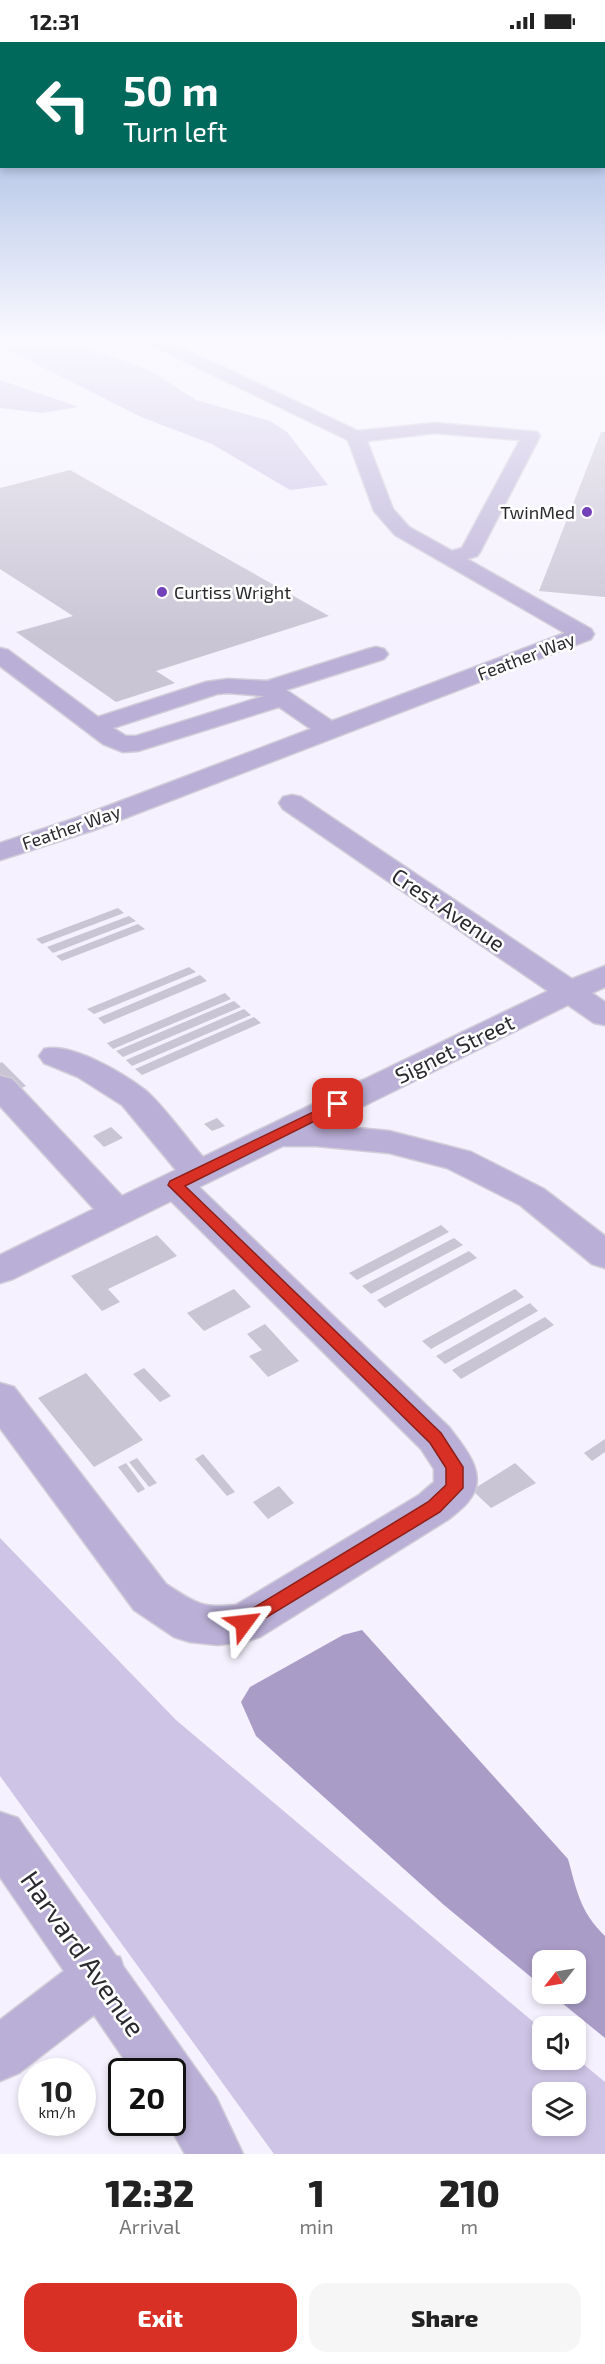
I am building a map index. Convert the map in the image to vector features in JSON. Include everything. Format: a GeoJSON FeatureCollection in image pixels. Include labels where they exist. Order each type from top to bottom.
{"type":"FeatureCollection","features":[{"type":"Feature","properties":{"kind":"street","name":"Feather Way"},"geometry":{"type":"LineString","coordinates":[[357,441],[384,511],[402,531],[594,638]]}},
{"type":"Feature","properties":{"kind":"street"},"geometry":{"type":"LineString","coordinates":[[449,558],[470,552],[529,441]]}},
{"type":"Feature","properties":{"kind":"street","name":"Feather Way"},"geometry":{"type":"LineString","coordinates":[[0,852],[85,824],[330,731],[594,638]]}},
{"type":"Feature","properties":{"kind":"street"},"geometry":{"type":"LineString","coordinates":[[0,655],[120,743],[138,743],[376,654]]}},
{"type":"Feature","properties":{"kind":"street"},"geometry":{"type":"LineString","coordinates":[[275,693],[330,731]]}},
{"type":"Feature","properties":{"kind":"street","name":"Crest Avenue"},"geometry":{"type":"LineString","coordinates":[[292,802],[605,1016]]}},
{"type":"Feature","properties":{"kind":"street","name":"Signet Street"},"geometry":{"type":"LineString","coordinates":[[0,1270],[605,975]]}},
{"type":"Feature","properties":{"kind":"street"},"geometry":{"type":"LineString","coordinates":[[0,1398],[150,1597],[190,1623],[218,1626],[244,1623],[434,1507],[454,1488],[455,1467],[435,1438],[193,1176],[135,1098],[89,1070],[55,1056]]}},
{"type":"Feature","properties":{"kind":"street"},"geometry":{"type":"LineString","coordinates":[[0,1086],[118,1213]]}},
{"type":"Feature","properties":{"kind":"street"},"geometry":{"type":"LineString","coordinates":[[273,1136],[316,1135],[389,1142],[459,1160],[532,1197],[605,1255]]}},
{"type":"Feature","properties":{"kind":"street","name":"Harvard Avenue"},"geometry":{"type":"LineString","coordinates":[[0,1835],[157,2058]]}},
{"type":"Feature","properties":{"kind":"street"},"geometry":{"type":"LineString","coordinates":[[0,2054],[101,1976]]}},
{"type":"Feature","properties":{"kind":"street"},"geometry":{"type":"LineString","coordinates":[[186,2102],[215,2154]]}},
{"type":"Feature","properties":{"kind":"shaded area"},"geometry":{"type":"Polygon","coordinates":[[[203,441],[294,441],[328,485],[290,490],[203,441]]]}},
{"type":"Feature","properties":{"kind":"shaded area"},"geometry":{"type":"Polygon","coordinates":[[[0,1538],[176,1720],[532,2021],[532,2070],[586,2070],[586,2066],[605,2082],[605,2154],[274,2154],[0,1776],[0,1538]]]}},
{"type":"Feature","properties":{"kind":"shaded area"},"geometry":{"type":"Polygon","coordinates":[[[362,1630],[568,1859],[585,1910],[605,1936],[605,2038],[586,2023],[586,2016],[578,2016],[563,2004],[586,2004],[586,1950],[532,1950],[532,1978],[444,1905],[256,1736],[241,1702],[250,1687],[343,1635],[362,1630]]]}},
{"type":"Feature","properties":{"kind":"building","name":"TwinMed"},"geometry":{"type":"Polygon","coordinates":[[[598,441],[605,441],[605,597],[539,591],[598,441]]]}},
{"type":"Feature","properties":{"kind":"building","name":"Curtiss Wright"},"geometry":{"type":"Polygon","coordinates":[[[70,470],[329,616],[156,671],[175,683],[116,702],[16,632],[73,616],[0,569],[0,488],[70,470]]]}},
{"type":"Feature","properties":{"kind":"building"},"geometry":{"type":"Polygon","coordinates":[[[118,908],[124,913],[42,944],[36,939],[118,908]]]}},
{"type":"Feature","properties":{"kind":"building"},"geometry":{"type":"Polygon","coordinates":[[[129,916],[136,921],[53,953],[47,947],[129,916]]]}},
{"type":"Feature","properties":{"kind":"building"},"geometry":{"type":"Polygon","coordinates":[[[138,924],[145,929],[62,961],[56,956],[138,924]]]}},
{"type":"Feature","properties":{"kind":"building"},"geometry":{"type":"Polygon","coordinates":[[[189,967],[196,972],[94,1014],[87,1009],[189,967]]]}},
{"type":"Feature","properties":{"kind":"building"},"geometry":{"type":"Polygon","coordinates":[[[200,975],[207,981],[104,1024],[98,1018],[200,975]]]}},
{"type":"Feature","properties":{"kind":"building"},"geometry":{"type":"Polygon","coordinates":[[[225,993],[231,999],[113,1049],[107,1043],[225,993]]]}},
{"type":"Feature","properties":{"kind":"building"},"geometry":{"type":"Polygon","coordinates":[[[234,1001],[241,1007],[123,1057],[116,1051],[234,1001]]]}},
{"type":"Feature","properties":{"kind":"building"},"geometry":{"type":"Polygon","coordinates":[[[244,1009],[251,1015],[132,1066],[126,1060],[244,1009]]]}},
{"type":"Feature","properties":{"kind":"building"},"geometry":{"type":"Polygon","coordinates":[[[254,1017],[261,1023],[142,1075],[135,1069],[254,1017]]]}},
{"type":"Feature","properties":{"kind":"building"},"geometry":{"type":"Polygon","coordinates":[[[2,1062],[26,1086],[0,1098],[0,1063],[2,1062]]]}},
{"type":"Feature","properties":{"kind":"building"},"geometry":{"type":"Polygon","coordinates":[[[217,1118],[225,1126],[212,1131],[204,1124],[217,1118]]]}},
{"type":"Feature","properties":{"kind":"building"},"geometry":{"type":"Polygon","coordinates":[[[111,1127],[123,1138],[104,1147],[93,1136],[111,1127]]]}},
{"type":"Feature","properties":{"kind":"building"},"geometry":{"type":"Polygon","coordinates":[[[441,1225],[449,1232],[357,1280],[349,1273],[441,1225]]]}},
{"type":"Feature","properties":{"kind":"building"},"geometry":{"type":"Polygon","coordinates":[[[157,1235],[177,1256],[108,1289],[120,1302],[102,1311],[71,1276],[157,1235]]]}},
{"type":"Feature","properties":{"kind":"building"},"geometry":{"type":"Polygon","coordinates":[[[454,1238],[463,1245],[371,1294],[362,1286],[454,1238]]]}},
{"type":"Feature","properties":{"kind":"building"},"geometry":{"type":"Polygon","coordinates":[[[469,1251],[477,1258],[385,1308],[377,1300],[469,1251]]]}},
{"type":"Feature","properties":{"kind":"building"},"geometry":{"type":"Polygon","coordinates":[[[234,1289],[251,1307],[204,1331],[187,1313],[234,1289]]]}},
{"type":"Feature","properties":{"kind":"building"},"geometry":{"type":"Polygon","coordinates":[[[515,1289],[524,1297],[431,1349],[422,1341],[515,1289]]]}},
{"type":"Feature","properties":{"kind":"building"},"geometry":{"type":"Polygon","coordinates":[[[530,1303],[538,1311],[445,1364],[436,1356],[530,1303]]]}},
{"type":"Feature","properties":{"kind":"building"},"geometry":{"type":"Polygon","coordinates":[[[545,1317],[554,1325],[461,1379],[452,1370],[545,1317]]]}},
{"type":"Feature","properties":{"kind":"building"},"geometry":{"type":"Polygon","coordinates":[[[265,1324],[299,1361],[268,1377],[249,1356],[262,1350],[247,1334],[265,1324]]]}},
{"type":"Feature","properties":{"kind":"building"},"geometry":{"type":"Polygon","coordinates":[[[144,1368],[171,1396],[160,1402],[133,1374],[144,1368]]]}},
{"type":"Feature","properties":{"kind":"building"},"geometry":{"type":"Polygon","coordinates":[[[86,1373],[143,1440],[94,1467],[38,1398],[86,1373]]]}},
{"type":"Feature","properties":{"kind":"building"},"geometry":{"type":"Polygon","coordinates":[[[605,1439],[605,1452],[592,1461],[584,1453],[605,1439]]]}},
{"type":"Feature","properties":{"kind":"building"},"geometry":{"type":"Polygon","coordinates":[[[203,1454],[235,1492],[227,1496],[195,1459],[203,1454]]]}},
{"type":"Feature","properties":{"kind":"building"},"geometry":{"type":"Polygon","coordinates":[[[137,1458],[157,1483],[149,1487],[129,1462],[137,1458]]]}},
{"type":"Feature","properties":{"kind":"building"},"geometry":{"type":"Polygon","coordinates":[[[126,1463],[145,1489],[138,1493],[118,1467],[126,1463]]]}},
{"type":"Feature","properties":{"kind":"building"},"geometry":{"type":"Polygon","coordinates":[[[515,1463],[536,1483],[491,1508],[472,1490],[515,1463]]]}},
{"type":"Feature","properties":{"kind":"building"},"geometry":{"type":"Polygon","coordinates":[[[279,1486],[294,1503],[268,1519],[253,1502],[279,1486]]]}},
{"type":"Feature","properties":{"kind":"place","name":"TwinMed"},"geometry":{"type":"Point","coordinates":[587,512]}},
{"type":"Feature","properties":{"kind":"place","name":"Curtiss Wright"},"geometry":{"type":"Point","coordinates":[162,592]}},
{"type":"Feature","properties":{"kind":"route"},"geometry":{"type":"LineString","coordinates":[[244,1623],[317,1581],[434,1507],[454,1488],[455,1467],[435,1438],[175,1185],[338,1104]]}}]}
